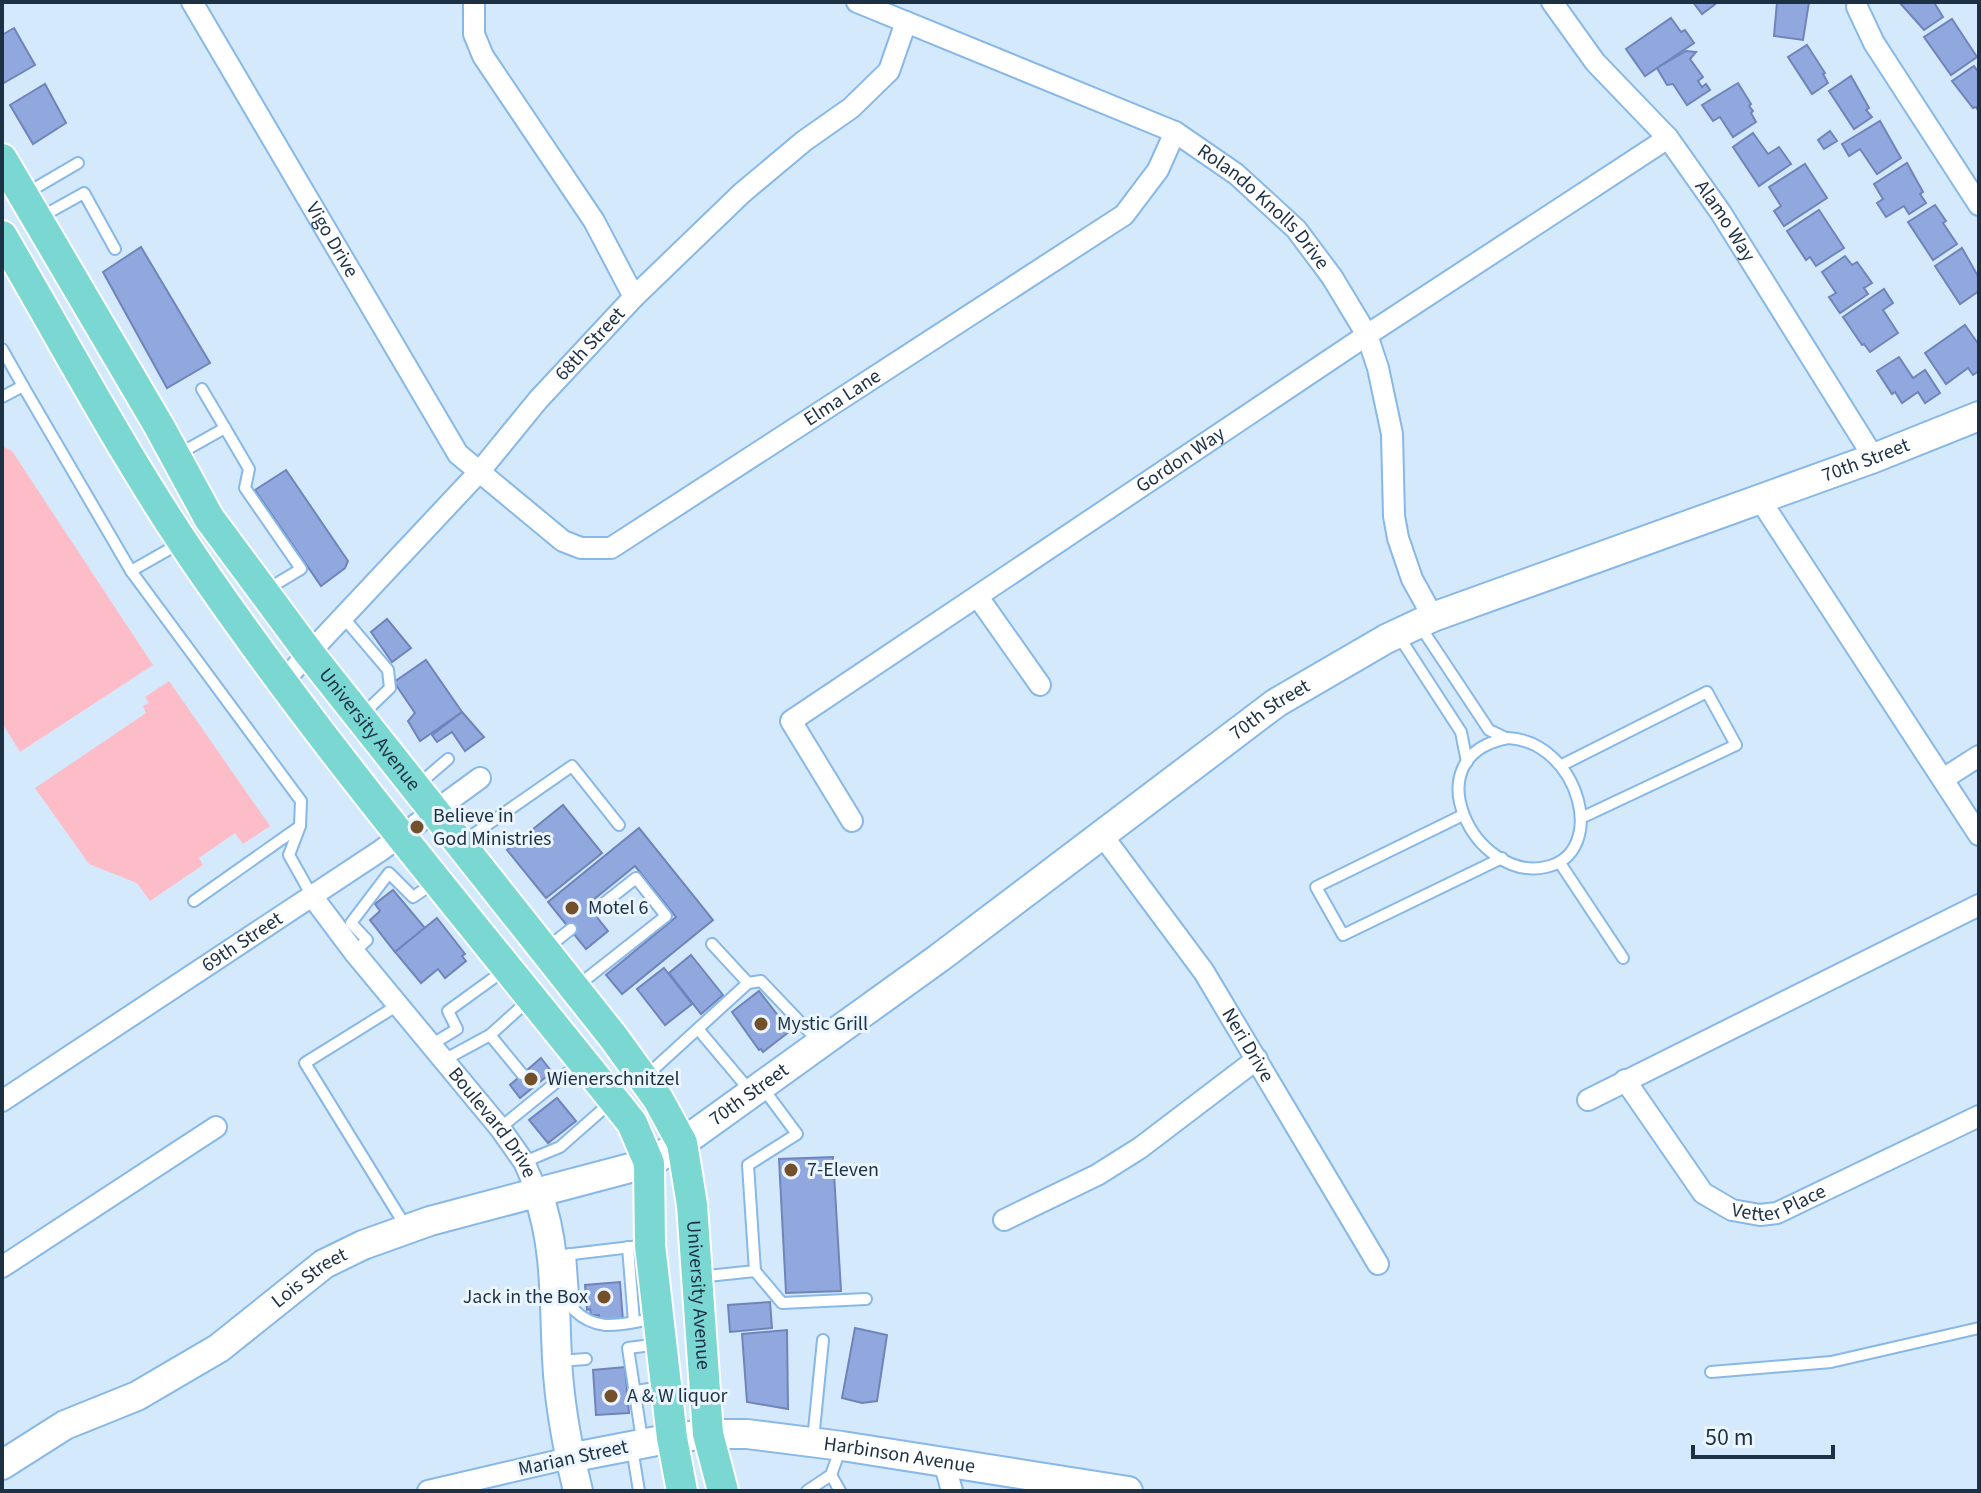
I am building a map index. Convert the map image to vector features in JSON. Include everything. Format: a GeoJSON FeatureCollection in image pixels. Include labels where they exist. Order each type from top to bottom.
{"type":"FeatureCollection","features":[{"type":"Feature","properties":{"kind":"main road","name":"University Avenue"},"geometry":{"type":"LineString","coordinates":[[2,159],[209,518],[309,653],[643,1079],[658,1099],[682,1143],[692,1205],[708,1434],[723,1491]]}},
{"type":"Feature","properties":{"kind":"main road","name":"University Avenue"},"geometry":{"type":"LineString","coordinates":[[2,236],[149,490],[183,541],[283,681],[435,881],[632,1123],[649,1163],[639,1246],[651,1328],[666,1387],[649,1443],[682,1491]]}},
{"type":"Feature","properties":{"kind":"street","name":"Vigo Drive"},"geometry":{"type":"LineString","coordinates":[[192,2],[458,454],[480,471]]}},
{"type":"Feature","properties":{"kind":"street"},"geometry":{"type":"LineString","coordinates":[[474,2],[474,34],[483,56],[594,221],[634,297]]}},
{"type":"Feature","properties":{"kind":"street","name":"Rolando Knolls Drive"},"geometry":{"type":"LineString","coordinates":[[857,2],[1175,132],[1236,174],[1296,229],[1332,277],[1367,335],[1381,379],[1392,434],[1394,516],[1412,579],[1416,625]]}},
{"type":"Feature","properties":{"kind":"street","name":"Alamo Way"},"geometry":{"type":"LineString","coordinates":[[1552,2],[1595,62],[1668,138],[1721,213],[1874,458]]}},
{"type":"Feature","properties":{"kind":"street"},"geometry":{"type":"LineString","coordinates":[[1857,7],[1874,43],[1979,205]]}},
{"type":"Feature","properties":{"kind":"street","name":"68th Street"},"geometry":{"type":"LineString","coordinates":[[283,681],[480,471],[538,400],[634,297],[742,193],[804,141],[851,108],[889,71],[906,22]]}},
{"type":"Feature","properties":{"kind":"street","name":"Elma Lane"},"geometry":{"type":"LineString","coordinates":[[480,471],[563,541],[581,548],[611,548],[1124,215],[1158,170],[1175,132]]}},
{"type":"Feature","properties":{"kind":"street","name":"Gordon Way"},"geometry":{"type":"LineString","coordinates":[[852,821],[791,721],[1367,335],[1668,138]]}},
{"type":"Feature","properties":{"kind":"street","name":"70th Street"},"geometry":{"type":"LineString","coordinates":[[649,1163],[682,1143],[820,1043],[1276,703],[1416,625],[1874,458],[1979,416]]}},
{"type":"Feature","properties":{"kind":"street"},"geometry":{"type":"LineString","coordinates":[[1759,498],[1979,835]]}},
{"type":"Feature","properties":{"kind":"street"},"geometry":{"type":"LineString","coordinates":[[978,597],[1040,685]]}},
{"type":"Feature","properties":{"kind":"street"},"geometry":{"type":"LineString","coordinates":[[1943,779],[1979,756]]}},
{"type":"Feature","properties":{"kind":"street","name":"69th Street"},"geometry":{"type":"LineString","coordinates":[[2,1101],[403,836],[480,778]]}},
{"type":"Feature","properties":{"kind":"street","name":"Neri Drive"},"geometry":{"type":"LineString","coordinates":[[1102,835],[1204,972],[1378,1264]]}},
{"type":"Feature","properties":{"kind":"street","name":"Boulevard Drive"},"geometry":{"type":"LineString","coordinates":[[312,896],[354,952],[500,1128],[524,1162],[561,1256],[557,1361],[563,1428],[578,1491]]}},
{"type":"Feature","properties":{"kind":"street"},"geometry":{"type":"LineString","coordinates":[[1588,1100],[1979,905]]}},
{"type":"Feature","properties":{"kind":"street"},"geometry":{"type":"LineString","coordinates":[[1004,1220],[1097,1175],[1140,1148],[1257,1059]]}},
{"type":"Feature","properties":{"kind":"street","name":"Vetter Place"},"geometry":{"type":"LineString","coordinates":[[1625,1080],[1703,1193],[1732,1210],[1760,1215],[1777,1213],[1979,1116]]}},
{"type":"Feature","properties":{"kind":"street"},"geometry":{"type":"LineString","coordinates":[[2,1267],[216,1127]]}},
{"type":"Feature","properties":{"kind":"street","name":"Lois Street"},"geometry":{"type":"LineString","coordinates":[[2,1465],[65,1425],[139,1395],[219,1348],[324,1264],[363,1245],[430,1221],[649,1163]]}},
{"type":"Feature","properties":{"kind":"street","name":"Harbinson Avenue"},"geometry":{"type":"LineString","coordinates":[[649,1443],[708,1434],[747,1434],[944,1462],[998,1481],[1128,1491]]}},
{"type":"Feature","properties":{"kind":"street","name":"Marian Street"},"geometry":{"type":"LineString","coordinates":[[429,1491],[649,1443]]}},
{"type":"Feature","properties":{"kind":"street"},"geometry":{"type":"LineString","coordinates":[[944,1462],[952,1491]]}},
{"type":"Feature","properties":{"kind":"lane"},"geometry":{"type":"LineString","coordinates":[[30,207],[78,163]]}},
{"type":"Feature","properties":{"kind":"lane"},"geometry":{"type":"LineString","coordinates":[[30,207],[84,193],[115,249]]}},
{"type":"Feature","properties":{"kind":"lane"},"geometry":{"type":"LineString","coordinates":[[2,349],[131,571],[301,801],[300,826],[289,855],[312,896]]}},
{"type":"Feature","properties":{"kind":"lane"},"geometry":{"type":"LineString","coordinates":[[2,397],[23,386]]}},
{"type":"Feature","properties":{"kind":"lane"},"geometry":{"type":"LineString","coordinates":[[202,389],[249,469],[245,488],[301,569],[263,591]]}},
{"type":"Feature","properties":{"kind":"lane"},"geometry":{"type":"LineString","coordinates":[[175,456],[225,428]]}},
{"type":"Feature","properties":{"kind":"lane"},"geometry":{"type":"LineString","coordinates":[[131,571],[183,541]]}},
{"type":"Feature","properties":{"kind":"lane"},"geometry":{"type":"LineString","coordinates":[[343,617],[388,670],[390,688],[359,717]]}},
{"type":"Feature","properties":{"kind":"lane"},"geometry":{"type":"LineString","coordinates":[[1416,625],[1489,730],[1508,738],[1533,742],[1562,765],[1575,788],[1581,818],[1577,842],[1560,863],[1544,868],[1509,864],[1474,834],[1463,815],[1458,796],[1467,762],[1485,746],[1508,738]]}},
{"type":"Feature","properties":{"kind":"lane"},"geometry":{"type":"LineString","coordinates":[[1416,625],[1461,732],[1467,762]]}},
{"type":"Feature","properties":{"kind":"lane"},"geometry":{"type":"LineString","coordinates":[[1562,765],[1707,692],[1736,745],[1581,818]]}},
{"type":"Feature","properties":{"kind":"lane"},"geometry":{"type":"LineString","coordinates":[[415,788],[448,759]]}},
{"type":"Feature","properties":{"kind":"lane"},"geometry":{"type":"LineString","coordinates":[[459,844],[572,766],[619,825]]}},
{"type":"Feature","properties":{"kind":"lane"},"geometry":{"type":"LineString","coordinates":[[1463,815],[1316,887],[1343,935],[1502,858]]}},
{"type":"Feature","properties":{"kind":"lane"},"geometry":{"type":"LineString","coordinates":[[194,901],[300,826]]}},
{"type":"Feature","properties":{"kind":"lane"},"geometry":{"type":"LineString","coordinates":[[1560,863],[1623,958]]}},
{"type":"Feature","properties":{"kind":"lane"},"geometry":{"type":"LineString","coordinates":[[354,952],[367,940],[351,923],[389,873],[413,897],[435,881]]}},
{"type":"Feature","properties":{"kind":"lane"},"geometry":{"type":"LineString","coordinates":[[574,988],[666,916],[636,878],[593,912]]}},
{"type":"Feature","properties":{"kind":"lane"},"geometry":{"type":"LineString","coordinates":[[544,951],[571,929]]}},
{"type":"Feature","properties":{"kind":"lane"},"geometry":{"type":"LineString","coordinates":[[712,944],[748,983]]}},
{"type":"Feature","properties":{"kind":"lane"},"geometry":{"type":"LineString","coordinates":[[438,1053],[457,1029],[448,1011],[508,968]]}},
{"type":"Feature","properties":{"kind":"lane"},"geometry":{"type":"LineString","coordinates":[[643,1079],[748,983],[761,981],[820,1043]]}},
{"type":"Feature","properties":{"kind":"lane"},"geometry":{"type":"LineString","coordinates":[[438,1053],[490,1035],[531,997]]}},
{"type":"Feature","properties":{"kind":"lane"},"geometry":{"type":"LineString","coordinates":[[398,1005],[305,1063],[407,1229]]}},
{"type":"Feature","properties":{"kind":"lane"},"geometry":{"type":"LineString","coordinates":[[698,1029],[797,1134],[748,1165],[755,1271],[782,1303],[866,1299]]}},
{"type":"Feature","properties":{"kind":"lane"},"geometry":{"type":"LineString","coordinates":[[490,1035],[522,1074]]}},
{"type":"Feature","properties":{"kind":"lane"},"geometry":{"type":"LineString","coordinates":[[500,1128],[536,1093],[582,1061]]}},
{"type":"Feature","properties":{"kind":"lane"},"geometry":{"type":"LineString","coordinates":[[524,1162],[560,1147],[613,1099]]}},
{"type":"Feature","properties":{"kind":"lane"},"geometry":{"type":"LineString","coordinates":[[639,1246],[561,1256],[574,1310],[597,1326],[651,1328]]}},
{"type":"Feature","properties":{"kind":"lane"},"geometry":{"type":"LineString","coordinates":[[697,1277],[755,1271]]}},
{"type":"Feature","properties":{"kind":"lane"},"geometry":{"type":"LineString","coordinates":[[639,1491],[649,1443],[635,1391],[628,1348],[651,1328]]}},
{"type":"Feature","properties":{"kind":"lane"},"geometry":{"type":"LineString","coordinates":[[1711,1372],[1831,1362],[1979,1328]]}},
{"type":"Feature","properties":{"kind":"lane"},"geometry":{"type":"LineString","coordinates":[[813,1442],[823,1340]]}},
{"type":"Feature","properties":{"kind":"lane"},"geometry":{"type":"LineString","coordinates":[[557,1361],[586,1359]]}},
{"type":"Feature","properties":{"kind":"lane"},"geometry":{"type":"LineString","coordinates":[[635,1391],[666,1387]]}},
{"type":"Feature","properties":{"kind":"lane"},"geometry":{"type":"LineString","coordinates":[[807,1491],[831,1475],[842,1446]]}},
{"type":"Feature","properties":{"kind":"lane"},"geometry":{"type":"LineString","coordinates":[[831,1475],[840,1491]]}},
{"type":"Feature","properties":{"kind":"shaded area"},"geometry":{"type":"Polygon","coordinates":[[[2,446],[12,451],[153,665],[20,752],[2,723],[2,446]]]}},
{"type":"Feature","properties":{"kind":"shaded area"},"geometry":{"type":"Polygon","coordinates":[[[169,681],[270,826],[243,844],[235,833],[199,858],[203,865],[150,901],[137,883],[89,864],[35,788],[146,713],[143,706],[149,703],[145,697],[169,681]]]}},
{"type":"Feature","properties":{"kind":"building"},"geometry":{"type":"Polygon","coordinates":[[[1693,2],[1718,2],[1702,14],[1693,2]]]}},
{"type":"Feature","properties":{"kind":"building"},"geometry":{"type":"Polygon","coordinates":[[[1777,2],[1809,2],[1803,40],[1774,36],[1777,2]]]}},
{"type":"Feature","properties":{"kind":"building"},"geometry":{"type":"Polygon","coordinates":[[[1899,2],[1938,2],[1935,4],[1943,17],[1924,30],[1899,2]]]}},
{"type":"Feature","properties":{"kind":"building"},"geometry":{"type":"Polygon","coordinates":[[[1671,18],[1694,43],[1645,76],[1626,49],[1671,18]]]}},
{"type":"Feature","properties":{"kind":"building"},"geometry":{"type":"Polygon","coordinates":[[[1952,19],[1977,57],[1951,75],[1924,37],[1952,19]]]}},
{"type":"Feature","properties":{"kind":"building"},"geometry":{"type":"Polygon","coordinates":[[[14,28],[35,65],[2,84],[2,35],[14,28]]]}},
{"type":"Feature","properties":{"kind":"building"},"geometry":{"type":"Polygon","coordinates":[[[1807,45],[1828,83],[1812,94],[1788,57],[1807,45]]]}},
{"type":"Feature","properties":{"kind":"building"},"geometry":{"type":"Polygon","coordinates":[[[1686,51],[1696,52],[1690,59],[1703,77],[1698,81],[1710,90],[1687,105],[1673,84],[1667,85],[1657,68],[1686,51]]]}},
{"type":"Feature","properties":{"kind":"building"},"geometry":{"type":"Polygon","coordinates":[[[1974,66],[1979,73],[1979,112],[1952,81],[1974,66]]]}},
{"type":"Feature","properties":{"kind":"building"},"geometry":{"type":"Polygon","coordinates":[[[1851,76],[1872,117],[1854,129],[1829,91],[1851,76]]]}},
{"type":"Feature","properties":{"kind":"building"},"geometry":{"type":"Polygon","coordinates":[[[1738,83],[1751,104],[1749,106],[1756,122],[1733,137],[1720,117],[1713,121],[1702,105],[1738,83]]]}},
{"type":"Feature","properties":{"kind":"building"},"geometry":{"type":"Polygon","coordinates":[[[45,84],[66,123],[33,144],[10,105],[45,84]]]}},
{"type":"Feature","properties":{"kind":"building"},"geometry":{"type":"Polygon","coordinates":[[[1880,121],[1901,158],[1877,174],[1860,149],[1849,156],[1842,144],[1880,121]]]}},
{"type":"Feature","properties":{"kind":"building"},"geometry":{"type":"Polygon","coordinates":[[[1830,131],[1837,141],[1824,149],[1818,140],[1830,131]]]}},
{"type":"Feature","properties":{"kind":"building"},"geometry":{"type":"Polygon","coordinates":[[[1753,133],[1768,154],[1779,147],[1791,164],[1759,186],[1733,147],[1753,133]]]}},
{"type":"Feature","properties":{"kind":"building"},"geometry":{"type":"Polygon","coordinates":[[[1907,163],[1926,203],[1909,214],[1904,206],[1886,217],[1877,203],[1883,199],[1874,184],[1907,163]]]}},
{"type":"Feature","properties":{"kind":"building"},"geometry":{"type":"Polygon","coordinates":[[[1805,164],[1827,198],[1784,226],[1774,211],[1781,206],[1769,187],[1805,164]]]}},
{"type":"Feature","properties":{"kind":"building"},"geometry":{"type":"Polygon","coordinates":[[[1935,205],[1957,244],[1933,260],[1908,222],[1935,205]]]}},
{"type":"Feature","properties":{"kind":"building"},"geometry":{"type":"Polygon","coordinates":[[[1819,210],[1844,248],[1816,266],[1810,257],[1806,260],[1787,231],[1819,210]]]}},
{"type":"Feature","properties":{"kind":"building"},"geometry":{"type":"Polygon","coordinates":[[[141,247],[210,363],[167,388],[103,272],[141,247]]]}},
{"type":"Feature","properties":{"kind":"building"},"geometry":{"type":"Polygon","coordinates":[[[1962,248],[1979,278],[1979,291],[1960,304],[1935,266],[1962,248]]]}},
{"type":"Feature","properties":{"kind":"building"},"geometry":{"type":"Polygon","coordinates":[[[1845,256],[1852,265],[1857,262],[1872,283],[1864,288],[1868,294],[1840,313],[1829,297],[1836,293],[1822,272],[1845,256]]]}},
{"type":"Feature","properties":{"kind":"building"},"geometry":{"type":"Polygon","coordinates":[[[1884,289],[1893,303],[1883,310],[1898,333],[1870,352],[1843,317],[1884,289]]]}},
{"type":"Feature","properties":{"kind":"building"},"geometry":{"type":"Polygon","coordinates":[[[1965,325],[1979,345],[1979,371],[1973,375],[1968,368],[1946,384],[1925,353],[1965,325]]]}},
{"type":"Feature","properties":{"kind":"building"},"geometry":{"type":"Polygon","coordinates":[[[1899,357],[1913,378],[1925,370],[1940,393],[1925,403],[1918,392],[1902,403],[1877,371],[1899,357]]]}},
{"type":"Feature","properties":{"kind":"building"},"geometry":{"type":"Polygon","coordinates":[[[286,470],[348,561],[345,568],[321,586],[255,490],[286,470]]]}},
{"type":"Feature","properties":{"kind":"building"},"geometry":{"type":"Polygon","coordinates":[[[387,619],[411,648],[392,662],[371,632],[387,619]]]}},
{"type":"Feature","properties":{"kind":"building"},"geometry":{"type":"Polygon","coordinates":[[[426,660],[462,712],[420,741],[408,721],[415,713],[394,682],[426,660]]]}},
{"type":"Feature","properties":{"kind":"building"},"geometry":{"type":"Polygon","coordinates":[[[462,712],[484,737],[465,751],[452,732],[437,742],[432,735],[462,712]]]}},
{"type":"Feature","properties":{"kind":"building"},"geometry":{"type":"Polygon","coordinates":[[[563,805],[602,853],[546,898],[507,850],[563,805]]]}},
{"type":"Feature","properties":{"kind":"building","name":"Motel 6"},"geometry":{"type":"Polygon","coordinates":[[[639,828],[713,920],[622,994],[606,975],[676,917],[635,866],[587,905],[608,931],[586,949],[548,902],[639,828]]]}},
{"type":"Feature","properties":{"kind":"building"},"geometry":{"type":"Polygon","coordinates":[[[393,890],[425,928],[395,952],[370,920],[380,911],[375,904],[393,890]]]}},
{"type":"Feature","properties":{"kind":"building"},"geometry":{"type":"Polygon","coordinates":[[[437,918],[465,954],[462,956],[466,961],[445,978],[438,969],[421,983],[395,952],[437,918]]]}},
{"type":"Feature","properties":{"kind":"building"},"geometry":{"type":"Polygon","coordinates":[[[691,955],[723,995],[701,1014],[669,973],[691,955]]]}},
{"type":"Feature","properties":{"kind":"building"},"geometry":{"type":"Polygon","coordinates":[[[664,968],[692,1004],[665,1025],[637,989],[664,968]]]}},
{"type":"Feature","properties":{"kind":"building","name":"Mystic Grill"},"geometry":{"type":"Polygon","coordinates":[[[759,991],[790,1031],[763,1052],[732,1012],[759,991]]]}},
{"type":"Feature","properties":{"kind":"building","name":"Wienerschnitzel"},"geometry":{"type":"Polygon","coordinates":[[[541,1058],[552,1072],[520,1098],[510,1085],[541,1058]]]}},
{"type":"Feature","properties":{"kind":"building"},"geometry":{"type":"Polygon","coordinates":[[[557,1098],[576,1121],[548,1143],[529,1120],[557,1098]]]}},
{"type":"Feature","properties":{"kind":"building"},"geometry":{"type":"Polygon","coordinates":[[[833,1157],[841,1291],[786,1293],[779,1159],[833,1157]]]}},
{"type":"Feature","properties":{"kind":"building","name":"Jack in the Box"},"geometry":{"type":"Polygon","coordinates":[[[620,1282],[623,1321],[599,1323],[599,1315],[591,1315],[590,1309],[587,1310],[585,1285],[620,1282]]]}},
{"type":"Feature","properties":{"kind":"building"},"geometry":{"type":"Polygon","coordinates":[[[770,1302],[772,1328],[730,1332],[728,1305],[770,1302]]]}},
{"type":"Feature","properties":{"kind":"building"},"geometry":{"type":"Polygon","coordinates":[[[855,1328],[887,1335],[877,1401],[862,1403],[842,1398],[855,1328]]]}},
{"type":"Feature","properties":{"kind":"building"},"geometry":{"type":"Polygon","coordinates":[[[787,1330],[788,1409],[747,1402],[742,1334],[787,1330]]]}},
{"type":"Feature","properties":{"kind":"building","name":"A & W liquor"},"geometry":{"type":"Polygon","coordinates":[[[625,1367],[629,1413],[596,1415],[593,1370],[625,1367]]]}},
{"type":"Feature","properties":{"kind":"place","name":"Believe in God Ministries"},"geometry":{"type":"Point","coordinates":[417,827]}},
{"type":"Feature","properties":{"kind":"place","name":"Motel 6"},"geometry":{"type":"Point","coordinates":[572,908]}},
{"type":"Feature","properties":{"kind":"place","name":"Mystic Grill"},"geometry":{"type":"Point","coordinates":[761,1024]}},
{"type":"Feature","properties":{"kind":"place","name":"Wienerschnitzel"},"geometry":{"type":"Point","coordinates":[531,1079]}},
{"type":"Feature","properties":{"kind":"place","name":"7-Eleven"},"geometry":{"type":"Point","coordinates":[791,1170]}},
{"type":"Feature","properties":{"kind":"place","name":"Jack in the Box"},"geometry":{"type":"Point","coordinates":[604,1297]}},
{"type":"Feature","properties":{"kind":"place","name":"A & W liquor"},"geometry":{"type":"Point","coordinates":[611,1396]}}]}
